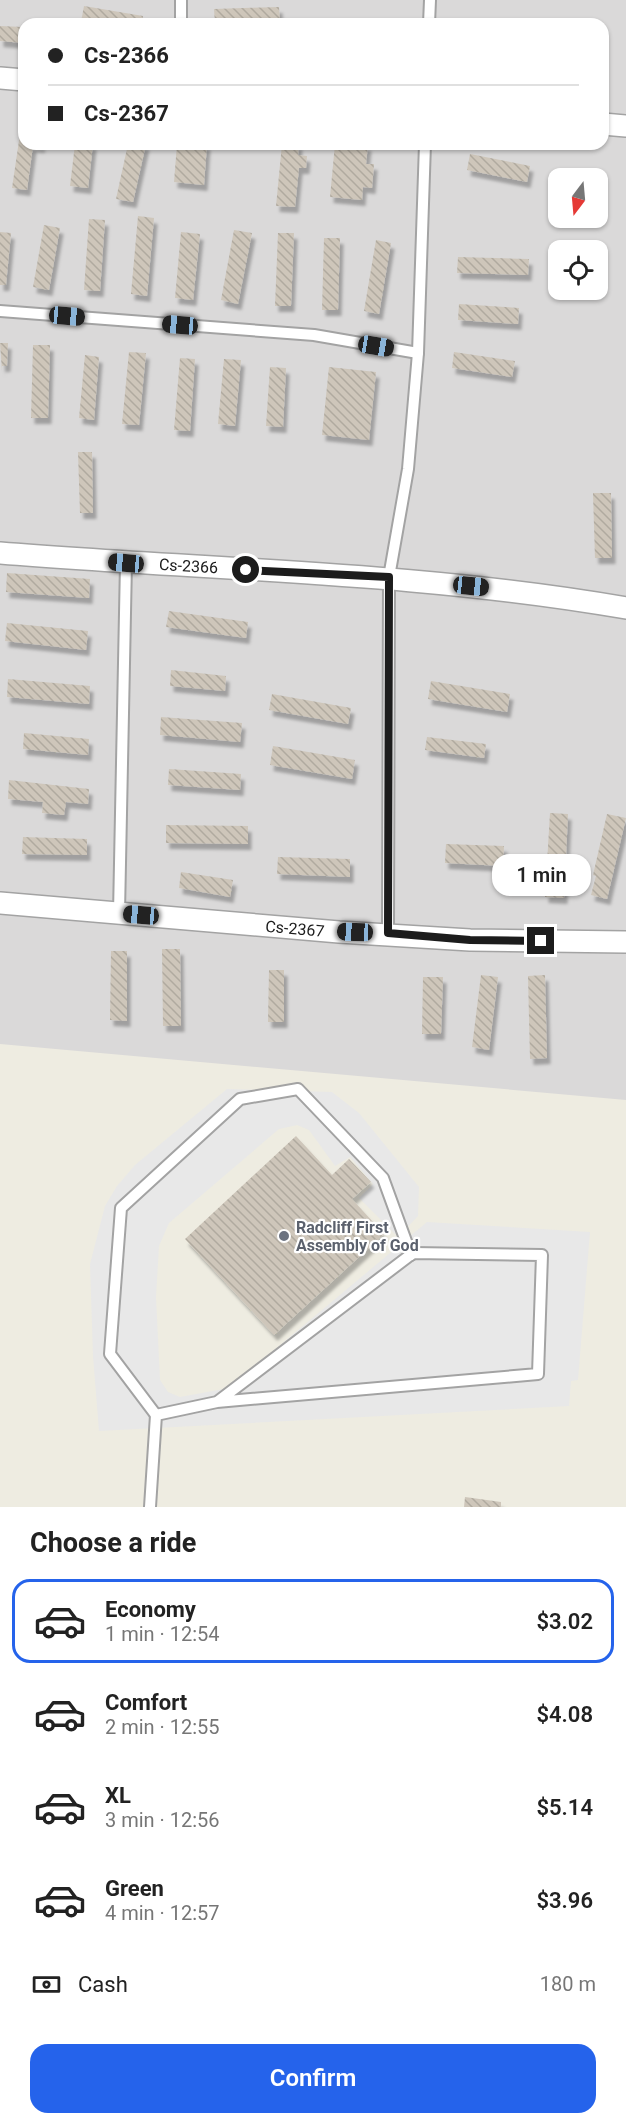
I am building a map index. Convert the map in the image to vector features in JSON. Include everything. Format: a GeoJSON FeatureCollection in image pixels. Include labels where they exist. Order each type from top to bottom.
{"type":"FeatureCollection","features":[{"type":"Feature","properties":{"kind":"street"},"geometry":{"type":"LineString","coordinates":[[0,78],[18,80]]}},
{"type":"Feature","properties":{"kind":"street"},"geometry":{"type":"LineString","coordinates":[[609,125],[626,126]]}},
{"type":"Feature","properties":{"kind":"street","name":"Cs-2366"},"geometry":{"type":"LineString","coordinates":[[0,553],[126,563],[389,577],[569,597],[626,608]]}},
{"type":"Feature","properties":{"kind":"street","name":"Cs-2367"},"geometry":{"type":"LineString","coordinates":[[0,903],[339,932],[388,933],[470,940],[626,942]]}},
{"type":"Feature","properties":{"kind":"lane"},"geometry":{"type":"LineString","coordinates":[[181,0],[181,18]]}},
{"type":"Feature","properties":{"kind":"lane"},"geometry":{"type":"LineString","coordinates":[[429,18],[430,0]]}},
{"type":"Feature","properties":{"kind":"lane"},"geometry":{"type":"LineString","coordinates":[[388,933],[389,577],[397,518],[408,470],[418,353],[425,150]]}},
{"type":"Feature","properties":{"kind":"lane"},"geometry":{"type":"LineString","coordinates":[[0,311],[314,335],[418,353]]}},
{"type":"Feature","properties":{"kind":"lane"},"geometry":{"type":"LineString","coordinates":[[119,913],[126,563]]}},
{"type":"Feature","properties":{"kind":"lane"},"geometry":{"type":"LineString","coordinates":[[150,1507],[156,1415],[110,1354],[122,1208],[240,1099],[298,1089],[383,1178],[411,1255]]}},
{"type":"Feature","properties":{"kind":"lane"},"geometry":{"type":"LineString","coordinates":[[156,1415],[217,1402],[538,1374],[542,1255],[411,1255],[217,1402]]}},
{"type":"Feature","properties":{"kind":"shaded area"},"geometry":{"type":"Polygon","coordinates":[[[0,0],[626,0],[626,1100],[0,1044],[0,0]]]}},
{"type":"Feature","properties":{"kind":"shaded area"},"geometry":{"type":"Polygon","coordinates":[[[227,1089],[332,1092],[359,1113],[419,1187],[418,1216],[398,1237],[359,1198],[373,1184],[350,1157],[335,1166],[309,1130],[297,1125],[279,1129],[169,1223],[159,1246],[156,1297],[160,1380],[168,1392],[180,1397],[229,1388],[427,1222],[590,1232],[578,1380],[571,1381],[569,1406],[99,1431],[93,1356],[90,1264],[105,1206],[117,1186],[135,1165],[227,1089]]]}},
{"type":"Feature","properties":{"kind":"building"},"geometry":{"type":"Polygon","coordinates":[[[84,6],[143,16],[143,18],[82,18],[84,6]]]}},
{"type":"Feature","properties":{"kind":"building"},"geometry":{"type":"Polygon","coordinates":[[[279,7],[280,18],[215,18],[214,9],[279,7]]]}},
{"type":"Feature","properties":{"kind":"building"},"geometry":{"type":"Polygon","coordinates":[[[0,26],[18,27],[18,42],[0,41],[0,26]]]}},
{"type":"Feature","properties":{"kind":"building"},"geometry":{"type":"Polygon","coordinates":[[[18,147],[18,150],[32,150],[27,190],[12,188],[18,147]]]}},
{"type":"Feature","properties":{"kind":"building"},"geometry":{"type":"Polygon","coordinates":[[[74,150],[92,150],[88,188],[70,186],[74,150]]]}},
{"type":"Feature","properties":{"kind":"building"},"geometry":{"type":"Polygon","coordinates":[[[127,150],[145,150],[133,202],[116,199],[127,150]]]}},
{"type":"Feature","properties":{"kind":"building"},"geometry":{"type":"Polygon","coordinates":[[[177,150],[207,150],[204,185],[174,182],[177,150]]]}},
{"type":"Feature","properties":{"kind":"building"},"geometry":{"type":"Polygon","coordinates":[[[281,150],[298,150],[298,155],[307,156],[306,168],[299,168],[295,207],[276,206],[281,150]]]}},
{"type":"Feature","properties":{"kind":"building"},"geometry":{"type":"Polygon","coordinates":[[[334,150],[367,150],[366,164],[374,164],[372,188],[363,187],[362,200],[330,197],[334,150]]]}},
{"type":"Feature","properties":{"kind":"building"},"geometry":{"type":"Polygon","coordinates":[[[470,154],[530,166],[527,182],[467,170],[470,154]]]}},
{"type":"Feature","properties":{"kind":"building"},"geometry":{"type":"Polygon","coordinates":[[[138,216],[154,218],[147,296],[131,294],[138,216]]]}},
{"type":"Feature","properties":{"kind":"building"},"geometry":{"type":"Polygon","coordinates":[[[89,219],[105,220],[100,291],[84,290],[89,219]]]}},
{"type":"Feature","properties":{"kind":"building"},"geometry":{"type":"Polygon","coordinates":[[[44,225],[60,228],[49,290],[33,287],[44,225]]]}},
{"type":"Feature","properties":{"kind":"building"},"geometry":{"type":"Polygon","coordinates":[[[234,230],[252,233],[238,304],[221,300],[234,230]]]}},
{"type":"Feature","properties":{"kind":"building"},"geometry":{"type":"Polygon","coordinates":[[[0,232],[11,233],[6,285],[0,285],[0,232]]]}},
{"type":"Feature","properties":{"kind":"building"},"geometry":{"type":"Polygon","coordinates":[[[181,232],[200,234],[193,300],[175,298],[181,232]]]}},
{"type":"Feature","properties":{"kind":"building"},"geometry":{"type":"Polygon","coordinates":[[[278,233],[294,233],[291,306],[275,306],[278,233]]]}},
{"type":"Feature","properties":{"kind":"building"},"geometry":{"type":"Polygon","coordinates":[[[324,238],[340,238],[338,310],[322,310],[324,238]]]}},
{"type":"Feature","properties":{"kind":"building"},"geometry":{"type":"Polygon","coordinates":[[[376,240],[391,243],[379,314],[364,311],[376,240]]]}},
{"type":"Feature","properties":{"kind":"building"},"geometry":{"type":"Polygon","coordinates":[[[458,257],[529,259],[528,275],[457,273],[458,257]]]}},
{"type":"Feature","properties":{"kind":"building"},"geometry":{"type":"Polygon","coordinates":[[[459,304],[519,308],[518,324],[458,320],[459,304]]]}},
{"type":"Feature","properties":{"kind":"building"},"geometry":{"type":"Polygon","coordinates":[[[0,343],[8,343],[7,366],[2,366],[2,371],[0,343]]]}},
{"type":"Feature","properties":{"kind":"building"},"geometry":{"type":"Polygon","coordinates":[[[33,345],[50,345],[48,418],[31,418],[33,345]]]}},
{"type":"Feature","properties":{"kind":"building"},"geometry":{"type":"Polygon","coordinates":[[[129,352],[146,353],[139,425],[122,424],[129,352]]]}},
{"type":"Feature","properties":{"kind":"building"},"geometry":{"type":"Polygon","coordinates":[[[454,352],[515,361],[512,377],[452,368],[454,352]]]}},
{"type":"Feature","properties":{"kind":"building"},"geometry":{"type":"Polygon","coordinates":[[[85,355],[99,357],[94,420],[79,418],[85,355]]]}},
{"type":"Feature","properties":{"kind":"building"},"geometry":{"type":"Polygon","coordinates":[[[180,358],[195,359],[190,431],[174,430],[180,358]]]}},
{"type":"Feature","properties":{"kind":"building"},"geometry":{"type":"Polygon","coordinates":[[[224,359],[241,360],[235,426],[218,424],[224,359]]]}},
{"type":"Feature","properties":{"kind":"building"},"geometry":{"type":"Polygon","coordinates":[[[270,367],[286,368],[283,427],[266,426],[270,367]]]}},
{"type":"Feature","properties":{"kind":"building"},"geometry":{"type":"Polygon","coordinates":[[[329,367],[376,372],[369,440],[322,435],[329,367]]]}},
{"type":"Feature","properties":{"kind":"building"},"geometry":{"type":"Polygon","coordinates":[[[78,452],[92,452],[93,513],[80,513],[78,452]]]}},
{"type":"Feature","properties":{"kind":"building"},"geometry":{"type":"Polygon","coordinates":[[[593,493],[611,493],[612,558],[595,558],[593,493]]]}},
{"type":"Feature","properties":{"kind":"building"},"geometry":{"type":"Polygon","coordinates":[[[7,573],[90,579],[89,598],[6,592],[7,573]]]}},
{"type":"Feature","properties":{"kind":"building"},"geometry":{"type":"Polygon","coordinates":[[[169,611],[248,622],[246,638],[166,627],[169,611]]]}},
{"type":"Feature","properties":{"kind":"building"},"geometry":{"type":"Polygon","coordinates":[[[7,623],[88,631],[86,650],[5,641],[7,623]]]}},
{"type":"Feature","properties":{"kind":"building"},"geometry":{"type":"Polygon","coordinates":[[[171,670],[226,676],[225,691],[170,686],[171,670]]]}},
{"type":"Feature","properties":{"kind":"building"},"geometry":{"type":"Polygon","coordinates":[[[8,679],[90,686],[89,704],[7,697],[8,679]]]}},
{"type":"Feature","properties":{"kind":"building"},"geometry":{"type":"Polygon","coordinates":[[[431,681],[510,694],[507,712],[428,699],[431,681]]]}},
{"type":"Feature","properties":{"kind":"building"},"geometry":{"type":"Polygon","coordinates":[[[272,694],[351,708],[348,724],[269,710],[272,694]]]}},
{"type":"Feature","properties":{"kind":"building"},"geometry":{"type":"Polygon","coordinates":[[[161,717],[242,723],[240,742],[160,735],[161,717]]]}},
{"type":"Feature","properties":{"kind":"building"},"geometry":{"type":"Polygon","coordinates":[[[24,733],[89,739],[88,755],[23,749],[24,733]]]}},
{"type":"Feature","properties":{"kind":"building"},"geometry":{"type":"Polygon","coordinates":[[[427,737],[486,744],[484,758],[425,750],[427,737]]]}},
{"type":"Feature","properties":{"kind":"building"},"geometry":{"type":"Polygon","coordinates":[[[273,746],[355,760],[352,779],[270,765],[273,746]]]}},
{"type":"Feature","properties":{"kind":"building"},"geometry":{"type":"Polygon","coordinates":[[[169,769],[241,774],[240,790],[168,785],[169,769]]]}},
{"type":"Feature","properties":{"kind":"building"},"geometry":{"type":"Polygon","coordinates":[[[9,780],[89,789],[88,804],[66,802],[64,815],[42,813],[43,802],[8,799],[9,780]]]}},
{"type":"Feature","properties":{"kind":"building"},"geometry":{"type":"Polygon","coordinates":[[[550,813],[568,814],[564,898],[545,897],[550,813]]]}},
{"type":"Feature","properties":{"kind":"building"},"geometry":{"type":"Polygon","coordinates":[[[607,814],[626,818],[607,899],[591,895],[596,876],[593,875],[607,814]]]}},
{"type":"Feature","properties":{"kind":"building"},"geometry":{"type":"Polygon","coordinates":[[[166,825],[248,826],[248,844],[166,843],[166,825]]]}},
{"type":"Feature","properties":{"kind":"building"},"geometry":{"type":"Polygon","coordinates":[[[23,837],[87,839],[87,855],[22,854],[23,837]]]}},
{"type":"Feature","properties":{"kind":"building"},"geometry":{"type":"Polygon","coordinates":[[[446,844],[504,846],[503,866],[445,863],[446,844]]]}},
{"type":"Feature","properties":{"kind":"building"},"geometry":{"type":"Polygon","coordinates":[[[278,857],[350,859],[350,877],[277,874],[278,857]]]}},
{"type":"Feature","properties":{"kind":"building"},"geometry":{"type":"Polygon","coordinates":[[[181,872],[233,880],[230,897],[179,888],[181,872]]]}},
{"type":"Feature","properties":{"kind":"building"},"geometry":{"type":"Polygon","coordinates":[[[162,949],[180,949],[181,1026],[163,1026],[162,949]]]}},
{"type":"Feature","properties":{"kind":"building"},"geometry":{"type":"Polygon","coordinates":[[[111,951],[127,951],[127,1021],[110,1020],[111,951]]]}},
{"type":"Feature","properties":{"kind":"building"},"geometry":{"type":"Polygon","coordinates":[[[269,970],[284,970],[284,1022],[268,1022],[269,970]]]}},
{"type":"Feature","properties":{"kind":"building"},"geometry":{"type":"Polygon","coordinates":[[[481,975],[498,977],[489,1050],[472,1047],[481,975]]]}},
{"type":"Feature","properties":{"kind":"building"},"geometry":{"type":"Polygon","coordinates":[[[545,975],[547,1058],[530,1059],[528,976],[545,975]]]}},
{"type":"Feature","properties":{"kind":"building"},"geometry":{"type":"Polygon","coordinates":[[[423,977],[443,977],[441,1034],[422,1034],[423,977]]]}},
{"type":"Feature","properties":{"kind":"building","name":"Radcliff First Assembly of God"},"geometry":{"type":"Polygon","coordinates":[[[296,1136],[332,1175],[349,1159],[371,1182],[352,1199],[384,1234],[274,1335],[185,1239],[296,1136]]]}},
{"type":"Feature","properties":{"kind":"building"},"geometry":{"type":"Polygon","coordinates":[[[465,1497],[501,1502],[501,1507],[464,1507],[465,1497]]]}},
{"type":"Feature","properties":{"kind":"place","name":"Radcliff First Assembly of God"},"geometry":{"type":"Point","coordinates":[284,1236]}},
{"type":"Feature","properties":{"kind":"route"},"geometry":{"type":"LineString","coordinates":[[246,570],[389,577],[388,933],[470,940],[541,941]]}}]}
